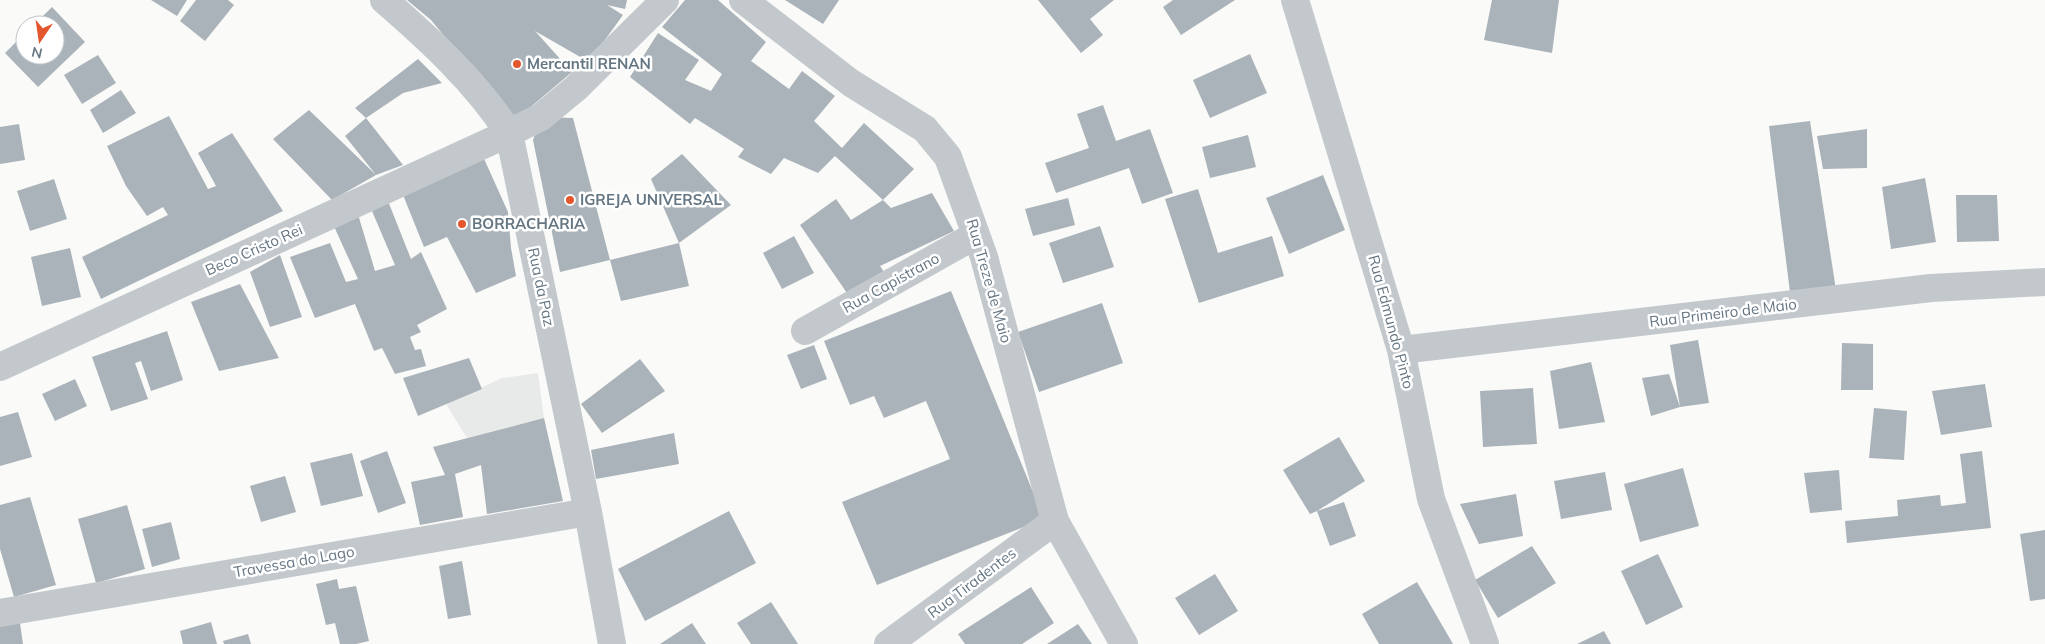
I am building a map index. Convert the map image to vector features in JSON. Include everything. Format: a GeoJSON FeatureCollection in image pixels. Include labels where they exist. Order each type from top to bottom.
{"type":"FeatureCollection","features":[{"type":"Feature","properties":{"kind":"street"},"geometry":{"type":"LineString","coordinates":[[384,0],[430,40],[465,75],[491,105],[509,133],[541,117],[576,88],[665,0]]}},
{"type":"Feature","properties":{"kind":"street","name":"Rua Treze de Maio"},"geometry":{"type":"LineString","coordinates":[[743,0],[837,73],[909,117],[933,137],[948,157],[955,172],[976,235],[1055,521],[1124,644]]}},
{"type":"Feature","properties":{"kind":"street","name":"Rua Edmundo Pinto"},"geometry":{"type":"LineString","coordinates":[[1295,0],[1401,350],[1431,499],[1484,644]]}},
{"type":"Feature","properties":{"kind":"street","name":"Beco Cristo Rei"},"geometry":{"type":"LineString","coordinates":[[0,366],[509,133]]}},
{"type":"Feature","properties":{"kind":"street","name":"Rua da Paz"},"geometry":{"type":"LineString","coordinates":[[509,133],[588,512],[612,644]]}},
{"type":"Feature","properties":{"kind":"street","name":"Rua Capistrano"},"geometry":{"type":"LineString","coordinates":[[805,331],[976,235]]}},
{"type":"Feature","properties":{"kind":"street","name":"Rua Primeiro de Maio"},"geometry":{"type":"LineString","coordinates":[[1401,350],[1931,288],[2045,282]]}},
{"type":"Feature","properties":{"kind":"street","name":"Travessa do Lago"},"geometry":{"type":"LineString","coordinates":[[0,613],[588,512]]}},
{"type":"Feature","properties":{"kind":"street","name":"Rua Tiradentes"},"geometry":{"type":"LineString","coordinates":[[888,644],[1055,521]]}},
{"type":"Feature","properties":{"kind":"shaded area"},"geometry":{"type":"Polygon","coordinates":[[[538,373],[544,418],[467,438],[446,404],[502,378],[538,373]]]}},
{"type":"Feature","properties":{"kind":"building"},"geometry":{"type":"Polygon","coordinates":[[[151,0],[187,0],[177,16],[151,0]]]}},
{"type":"Feature","properties":{"kind":"building"},"geometry":{"type":"Polygon","coordinates":[[[196,0],[228,0],[234,5],[205,41],[180,21],[196,0]]]}},
{"type":"Feature","properties":{"kind":"building"},"geometry":{"type":"Polygon","coordinates":[[[407,0],[627,0],[625,9],[607,5],[623,15],[589,62],[535,31],[572,72],[514,121],[431,20],[407,0]]]}},
{"type":"Feature","properties":{"kind":"building"},"geometry":{"type":"Polygon","coordinates":[[[685,0],[718,0],[766,42],[751,61],[789,89],[802,71],[835,96],[814,121],[842,148],[864,123],[914,169],[883,200],[835,156],[818,173],[784,158],[771,174],[738,157],[744,149],[695,118],[690,124],[630,77],[658,33],[699,60],[685,80],[711,91],[722,74],[662,27],[685,0]]]}},
{"type":"Feature","properties":{"kind":"building"},"geometry":{"type":"Polygon","coordinates":[[[785,0],[839,0],[823,24],[785,0]]]}},
{"type":"Feature","properties":{"kind":"building"},"geometry":{"type":"Polygon","coordinates":[[[1038,0],[1114,0],[1090,19],[1103,35],[1081,53],[1038,0]]]}},
{"type":"Feature","properties":{"kind":"building"},"geometry":{"type":"Polygon","coordinates":[[[1173,0],[1235,0],[1181,35],[1163,7],[1173,0]]]}},
{"type":"Feature","properties":{"kind":"building"},"geometry":{"type":"Polygon","coordinates":[[[1492,0],[1559,0],[1552,53],[1484,40],[1492,0]]]}},
{"type":"Feature","properties":{"kind":"building"},"geometry":{"type":"Polygon","coordinates":[[[52,7],[60,15],[44,15],[52,7]]]}},
{"type":"Feature","properties":{"kind":"building"},"geometry":{"type":"Polygon","coordinates":[[[65,21],[85,42],[65,61],[65,21]]]}},
{"type":"Feature","properties":{"kind":"building"},"geometry":{"type":"Polygon","coordinates":[[[15,43],[15,63],[5,53],[15,43]]]}},
{"type":"Feature","properties":{"kind":"building"},"geometry":{"type":"Polygon","coordinates":[[[1250,54],[1267,93],[1210,118],[1193,80],[1250,54]]]}},
{"type":"Feature","properties":{"kind":"building"},"geometry":{"type":"Polygon","coordinates":[[[98,55],[116,83],[82,104],[64,75],[98,55]]]}},
{"type":"Feature","properties":{"kind":"building"},"geometry":{"type":"Polygon","coordinates":[[[418,59],[442,83],[403,93],[366,118],[355,108],[418,59]]]}},
{"type":"Feature","properties":{"kind":"building"},"geometry":{"type":"Polygon","coordinates":[[[17,65],[61,65],[38,87],[17,65]]]}},
{"type":"Feature","properties":{"kind":"building"},"geometry":{"type":"Polygon","coordinates":[[[121,90],[136,113],[103,133],[90,110],[121,90]]]}},
{"type":"Feature","properties":{"kind":"building"},"geometry":{"type":"Polygon","coordinates":[[[1103,105],[1116,141],[1150,129],[1173,193],[1142,204],[1129,168],[1056,193],[1045,163],[1089,148],[1077,114],[1103,105]]]}},
{"type":"Feature","properties":{"kind":"building"},"geometry":{"type":"Polygon","coordinates":[[[309,110],[376,175],[332,200],[273,139],[309,110]]]}},
{"type":"Feature","properties":{"kind":"building"},"geometry":{"type":"Polygon","coordinates":[[[169,116],[208,189],[216,186],[198,153],[232,133],[283,211],[101,299],[82,257],[168,215],[163,207],[147,216],[126,186],[107,146],[169,116]]]}},
{"type":"Feature","properties":{"kind":"building","name":"IGREJA UNIVERSAL"},"geometry":{"type":"Polygon","coordinates":[[[541,117],[573,118],[610,260],[560,272],[533,140],[541,117]]]}},
{"type":"Feature","properties":{"kind":"building"},"geometry":{"type":"Polygon","coordinates":[[[366,118],[403,165],[376,175],[345,136],[366,118]]]}},
{"type":"Feature","properties":{"kind":"building"},"geometry":{"type":"Polygon","coordinates":[[[1810,121],[1836,290],[1790,292],[1769,126],[1810,121]]]}},
{"type":"Feature","properties":{"kind":"building"},"geometry":{"type":"Polygon","coordinates":[[[19,124],[25,160],[0,164],[0,127],[19,124]]]}},
{"type":"Feature","properties":{"kind":"building"},"geometry":{"type":"Polygon","coordinates":[[[1867,129],[1867,168],[1823,169],[1817,136],[1867,129]]]}},
{"type":"Feature","properties":{"kind":"building"},"geometry":{"type":"Polygon","coordinates":[[[1248,135],[1256,167],[1210,178],[1202,147],[1248,135]]]}},
{"type":"Feature","properties":{"kind":"building","name":"BORRACHARIA"},"geometry":{"type":"Polygon","coordinates":[[[481,152],[508,212],[516,276],[476,293],[447,237],[424,247],[401,190],[481,152]]]}},
{"type":"Feature","properties":{"kind":"building"},"geometry":{"type":"Polygon","coordinates":[[[682,154],[731,205],[679,243],[651,179],[682,154]]]}},
{"type":"Feature","properties":{"kind":"building"},"geometry":{"type":"Polygon","coordinates":[[[1323,175],[1345,230],[1289,254],[1266,198],[1323,175]]]}},
{"type":"Feature","properties":{"kind":"building"},"geometry":{"type":"Polygon","coordinates":[[[1925,178],[1936,242],[1891,249],[1882,187],[1925,178]]]}},
{"type":"Feature","properties":{"kind":"building"},"geometry":{"type":"Polygon","coordinates":[[[54,179],[67,219],[30,231],[17,191],[54,179]]]}},
{"type":"Feature","properties":{"kind":"building"},"geometry":{"type":"Polygon","coordinates":[[[1198,189],[1218,253],[1272,236],[1284,276],[1199,303],[1165,199],[1198,189]]]}},
{"type":"Feature","properties":{"kind":"building"},"geometry":{"type":"Polygon","coordinates":[[[932,193],[954,231],[880,266],[886,275],[847,293],[800,225],[836,199],[851,220],[883,200],[891,208],[932,193]]]}},
{"type":"Feature","properties":{"kind":"building"},"geometry":{"type":"Polygon","coordinates":[[[1956,195],[1997,195],[1999,241],[1957,242],[1956,195]]]}},
{"type":"Feature","properties":{"kind":"building"},"geometry":{"type":"Polygon","coordinates":[[[386,196],[411,259],[421,252],[447,309],[417,325],[421,332],[410,337],[415,350],[421,349],[426,366],[395,374],[382,348],[374,351],[355,304],[315,318],[290,257],[330,243],[346,282],[358,279],[332,222],[357,211],[375,271],[395,265],[369,204],[386,196]]]}},
{"type":"Feature","properties":{"kind":"building"},"geometry":{"type":"Polygon","coordinates":[[[1068,198],[1075,225],[1033,236],[1025,209],[1068,198]]]}},
{"type":"Feature","properties":{"kind":"building"},"geometry":{"type":"Polygon","coordinates":[[[1100,226],[1114,267],[1063,283],[1049,243],[1100,226]]]}},
{"type":"Feature","properties":{"kind":"building"},"geometry":{"type":"Polygon","coordinates":[[[794,236],[814,273],[782,289],[763,253],[794,236]]]}},
{"type":"Feature","properties":{"kind":"building"},"geometry":{"type":"Polygon","coordinates":[[[679,243],[689,286],[621,301],[610,260],[679,243]]]}},
{"type":"Feature","properties":{"kind":"building"},"geometry":{"type":"Polygon","coordinates":[[[70,248],[81,297],[42,306],[31,257],[70,248]]]}},
{"type":"Feature","properties":{"kind":"building"},"geometry":{"type":"Polygon","coordinates":[[[280,255],[302,317],[270,327],[250,272],[280,255]]]}},
{"type":"Feature","properties":{"kind":"building"},"geometry":{"type":"Polygon","coordinates":[[[240,284],[279,358],[219,371],[191,302],[240,284]]]}},
{"type":"Feature","properties":{"kind":"building"},"geometry":{"type":"Polygon","coordinates":[[[951,291],[1044,519],[877,585],[842,502],[950,459],[926,401],[884,418],[874,396],[850,405],[824,341],[951,291]]]}},
{"type":"Feature","properties":{"kind":"building"},"geometry":{"type":"Polygon","coordinates":[[[1102,303],[1123,363],[1039,392],[1018,332],[1102,303]]]}},
{"type":"Feature","properties":{"kind":"building"},"geometry":{"type":"Polygon","coordinates":[[[167,331],[183,380],[151,391],[141,361],[135,363],[148,399],[111,411],[92,357],[167,331]]]}},
{"type":"Feature","properties":{"kind":"building"},"geometry":{"type":"Polygon","coordinates":[[[1698,340],[1709,403],[1680,407],[1670,345],[1698,340]]]}},
{"type":"Feature","properties":{"kind":"building"},"geometry":{"type":"Polygon","coordinates":[[[1842,343],[1873,344],[1873,390],[1841,390],[1842,343]]]}},
{"type":"Feature","properties":{"kind":"building"},"geometry":{"type":"Polygon","coordinates":[[[814,345],[827,379],[801,389],[787,355],[814,345]]]}},
{"type":"Feature","properties":{"kind":"building"},"geometry":{"type":"Polygon","coordinates":[[[469,358],[482,389],[418,416],[403,378],[469,358]]]}},
{"type":"Feature","properties":{"kind":"building"},"geometry":{"type":"Polygon","coordinates":[[[640,359],[665,391],[602,433],[581,404],[640,359]]]}},
{"type":"Feature","properties":{"kind":"building"},"geometry":{"type":"Polygon","coordinates":[[[1591,362],[1605,422],[1559,429],[1550,371],[1591,362]]]}},
{"type":"Feature","properties":{"kind":"building"},"geometry":{"type":"Polygon","coordinates":[[[1669,374],[1680,407],[1651,416],[1642,378],[1669,374]]]}},
{"type":"Feature","properties":{"kind":"building"},"geometry":{"type":"Polygon","coordinates":[[[75,379],[87,406],[55,421],[42,394],[75,379]]]}},
{"type":"Feature","properties":{"kind":"building"},"geometry":{"type":"Polygon","coordinates":[[[1985,384],[1992,427],[1941,435],[1932,391],[1985,384]]]}},
{"type":"Feature","properties":{"kind":"building"},"geometry":{"type":"Polygon","coordinates":[[[1533,388],[1537,444],[1483,447],[1480,391],[1533,388]]]}},
{"type":"Feature","properties":{"kind":"building"},"geometry":{"type":"Polygon","coordinates":[[[1874,408],[1907,411],[1904,460],[1869,458],[1874,408]]]}},
{"type":"Feature","properties":{"kind":"building"},"geometry":{"type":"Polygon","coordinates":[[[18,412],[32,457],[0,466],[0,417],[18,412]]]}},
{"type":"Feature","properties":{"kind":"building"},"geometry":{"type":"Polygon","coordinates":[[[544,418],[563,501],[487,514],[481,465],[455,474],[463,517],[420,525],[411,482],[445,475],[433,447],[544,418]]]}},
{"type":"Feature","properties":{"kind":"building"},"geometry":{"type":"Polygon","coordinates":[[[674,433],[679,464],[596,479],[591,450],[674,433]]]}},
{"type":"Feature","properties":{"kind":"building"},"geometry":{"type":"Polygon","coordinates":[[[1339,437],[1365,481],[1310,514],[1283,470],[1339,437]]]}},
{"type":"Feature","properties":{"kind":"building"},"geometry":{"type":"Polygon","coordinates":[[[387,451],[406,503],[378,513],[360,461],[387,451]]]}},
{"type":"Feature","properties":{"kind":"building"},"geometry":{"type":"Polygon","coordinates":[[[1982,451],[1991,528],[1847,543],[1845,521],[1898,516],[1897,500],[1940,495],[1941,506],[1966,503],[1960,454],[1982,451]]]}},
{"type":"Feature","properties":{"kind":"building"},"geometry":{"type":"Polygon","coordinates":[[[352,453],[363,496],[321,506],[310,463],[352,453]]]}},
{"type":"Feature","properties":{"kind":"building"},"geometry":{"type":"Polygon","coordinates":[[[1683,468],[1699,526],[1640,542],[1624,484],[1683,468]]]}},
{"type":"Feature","properties":{"kind":"building"},"geometry":{"type":"Polygon","coordinates":[[[1839,470],[1842,510],[1810,513],[1804,473],[1839,470]]]}},
{"type":"Feature","properties":{"kind":"building"},"geometry":{"type":"Polygon","coordinates":[[[1605,472],[1612,510],[1561,519],[1554,481],[1605,472]]]}},
{"type":"Feature","properties":{"kind":"building"},"geometry":{"type":"Polygon","coordinates":[[[285,476],[296,512],[261,522],[250,486],[285,476]]]}},
{"type":"Feature","properties":{"kind":"building"},"geometry":{"type":"Polygon","coordinates":[[[1516,494],[1523,536],[1479,544],[1460,504],[1516,494]]]}},
{"type":"Feature","properties":{"kind":"building"},"geometry":{"type":"Polygon","coordinates":[[[30,497],[56,585],[14,597],[0,549],[0,505],[30,497]]]}},
{"type":"Feature","properties":{"kind":"building"},"geometry":{"type":"Polygon","coordinates":[[[1344,502],[1356,536],[1330,546],[1317,511],[1344,502]]]}},
{"type":"Feature","properties":{"kind":"building"},"geometry":{"type":"Polygon","coordinates":[[[127,505],[145,569],[96,583],[78,519],[127,505]]]}},
{"type":"Feature","properties":{"kind":"building"},"geometry":{"type":"Polygon","coordinates":[[[729,511],[756,563],[645,621],[618,569],[729,511]]]}},
{"type":"Feature","properties":{"kind":"building"},"geometry":{"type":"Polygon","coordinates":[[[171,522],[180,559],[152,567],[142,529],[171,522]]]}},
{"type":"Feature","properties":{"kind":"building"},"geometry":{"type":"Polygon","coordinates":[[[2045,530],[2045,599],[2030,601],[2020,534],[2045,530]]]}},
{"type":"Feature","properties":{"kind":"building"},"geometry":{"type":"Polygon","coordinates":[[[1532,546],[1556,583],[1498,618],[1475,580],[1532,546]]]}},
{"type":"Feature","properties":{"kind":"building"},"geometry":{"type":"Polygon","coordinates":[[[1658,554],[1683,607],[1646,625],[1621,571],[1658,554]]]}},
{"type":"Feature","properties":{"kind":"building"},"geometry":{"type":"Polygon","coordinates":[[[462,561],[471,615],[448,619],[439,566],[462,561]]]}},
{"type":"Feature","properties":{"kind":"building"},"geometry":{"type":"Polygon","coordinates":[[[1215,574],[1238,611],[1199,635],[1175,598],[1215,574]]]}},
{"type":"Feature","properties":{"kind":"building"},"geometry":{"type":"Polygon","coordinates":[[[337,579],[339,589],[356,586],[369,641],[356,644],[340,644],[335,623],[326,625],[316,584],[337,579]]]}},
{"type":"Feature","properties":{"kind":"building"},"geometry":{"type":"Polygon","coordinates":[[[1417,582],[1453,644],[1379,644],[1362,614],[1417,582]]]}},
{"type":"Feature","properties":{"kind":"building"},"geometry":{"type":"Polygon","coordinates":[[[1031,587],[1054,623],[1022,644],[965,644],[958,634],[1031,587]]]}},
{"type":"Feature","properties":{"kind":"building"},"geometry":{"type":"Polygon","coordinates":[[[771,602],[798,644],[751,644],[737,623],[771,602]]]}},
{"type":"Feature","properties":{"kind":"building"},"geometry":{"type":"Polygon","coordinates":[[[211,622],[217,644],[183,644],[180,631],[211,622]]]}},
{"type":"Feature","properties":{"kind":"building"},"geometry":{"type":"Polygon","coordinates":[[[20,623],[23,644],[0,644],[0,626],[20,623]]]}},
{"type":"Feature","properties":{"kind":"building"},"geometry":{"type":"Polygon","coordinates":[[[692,623],[706,644],[660,644],[692,623]]]}},
{"type":"Feature","properties":{"kind":"building"},"geometry":{"type":"Polygon","coordinates":[[[1078,624],[1092,644],[1047,644],[1078,624]]]}},
{"type":"Feature","properties":{"kind":"building"},"geometry":{"type":"Polygon","coordinates":[[[1604,631],[1611,644],[1577,644],[1604,631]]]}},
{"type":"Feature","properties":{"kind":"building"},"geometry":{"type":"Polygon","coordinates":[[[248,634],[251,644],[224,644],[223,641],[248,634]]]}},
{"type":"Feature","properties":{"kind":"place","name":"Mercantil RENAN"},"geometry":{"type":"Point","coordinates":[517,64]}},
{"type":"Feature","properties":{"kind":"place","name":"IGREJA UNIVERSAL"},"geometry":{"type":"Point","coordinates":[570,200]}},
{"type":"Feature","properties":{"kind":"place","name":"BORRACHARIA"},"geometry":{"type":"Point","coordinates":[462,224]}}]}
